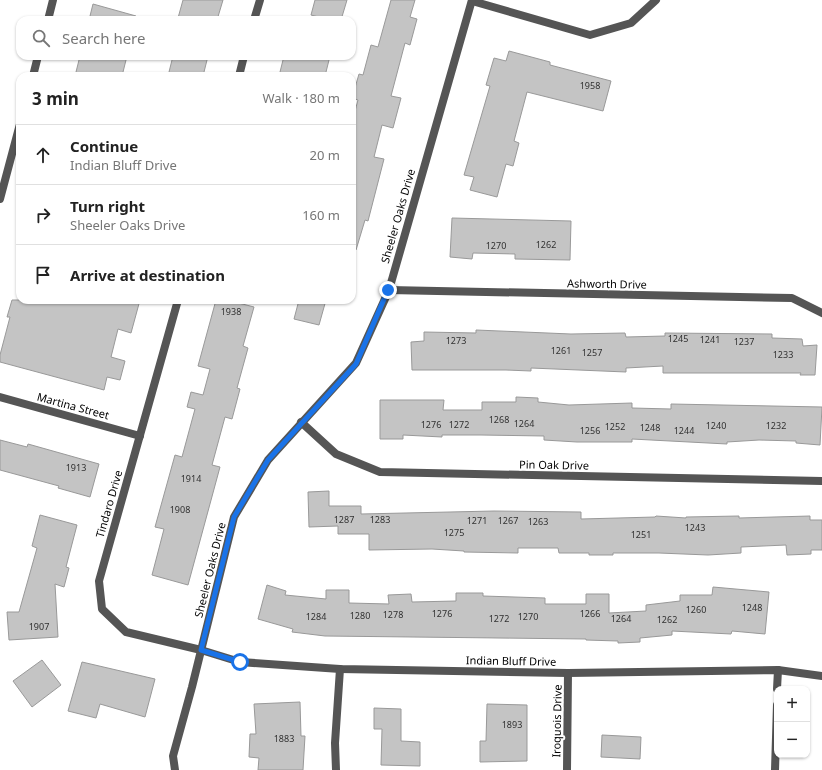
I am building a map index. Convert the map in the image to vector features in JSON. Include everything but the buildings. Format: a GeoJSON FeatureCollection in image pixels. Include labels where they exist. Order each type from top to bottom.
{"type":"FeatureCollection","features":[{"type":"Feature","properties":{"kind":"street"},"geometry":{"type":"LineString","coordinates":[[49,16],[53,0]]}},
{"type":"Feature","properties":{"kind":"street"},"geometry":{"type":"LineString","coordinates":[[255,16],[260,0]]}},
{"type":"Feature","properties":{"kind":"street"},"geometry":{"type":"LineString","coordinates":[[472,0],[590,35],[631,23],[656,0]]}},
{"type":"Feature","properties":{"kind":"street","name":"Sheeler Oaks Drive"},"geometry":{"type":"LineString","coordinates":[[175,770],[173,756],[234,517],[268,460],[301,422],[356,364],[388,290],[472,0]]}},
{"type":"Feature","properties":{"kind":"street"},"geometry":{"type":"LineString","coordinates":[[34,72],[37,60]]}},
{"type":"Feature","properties":{"kind":"street"},"geometry":{"type":"LineString","coordinates":[[240,72],[243,60]]}},
{"type":"Feature","properties":{"kind":"street"},"geometry":{"type":"LineString","coordinates":[[0,199],[16,139]]}},
{"type":"Feature","properties":{"kind":"street","name":"Ashworth Drive"},"geometry":{"type":"LineString","coordinates":[[388,290],[792,298],[822,313]]}},
{"type":"Feature","properties":{"kind":"street","name":"Tindaro Drive"},"geometry":{"type":"LineString","coordinates":[[177,304],[99,581],[102,609],[126,632],[201,650]]}},
{"type":"Feature","properties":{"kind":"street","name":"Martina Street"},"geometry":{"type":"LineString","coordinates":[[0,397],[140,436]]}},
{"type":"Feature","properties":{"kind":"street","name":"Pin Oak Drive"},"geometry":{"type":"LineString","coordinates":[[301,422],[336,454],[380,472],[822,481]]}},
{"type":"Feature","properties":{"kind":"street","name":"Indian Bluff Drive"},"geometry":{"type":"LineString","coordinates":[[201,650],[240,662],[340,669],[568,673],[778,670],[822,676]]}},
{"type":"Feature","properties":{"kind":"street"},"geometry":{"type":"LineString","coordinates":[[336,770],[335,743],[340,669]]}},
{"type":"Feature","properties":{"kind":"street"},"geometry":{"type":"LineString","coordinates":[[777,686],[778,670]]}},
{"type":"Feature","properties":{"kind":"street","name":"Iroquois Drive"},"geometry":{"type":"LineString","coordinates":[[567,770],[568,673]]}},
{"type":"Feature","properties":{"kind":"street"},"geometry":{"type":"LineString","coordinates":[[775,770],[776,722]]}},
{"type":"Feature","properties":{"kind":"route"},"geometry":{"type":"LineString","coordinates":[[240,662],[201,650],[234,517],[268,460],[301,422],[356,364],[388,290]]}}]}
